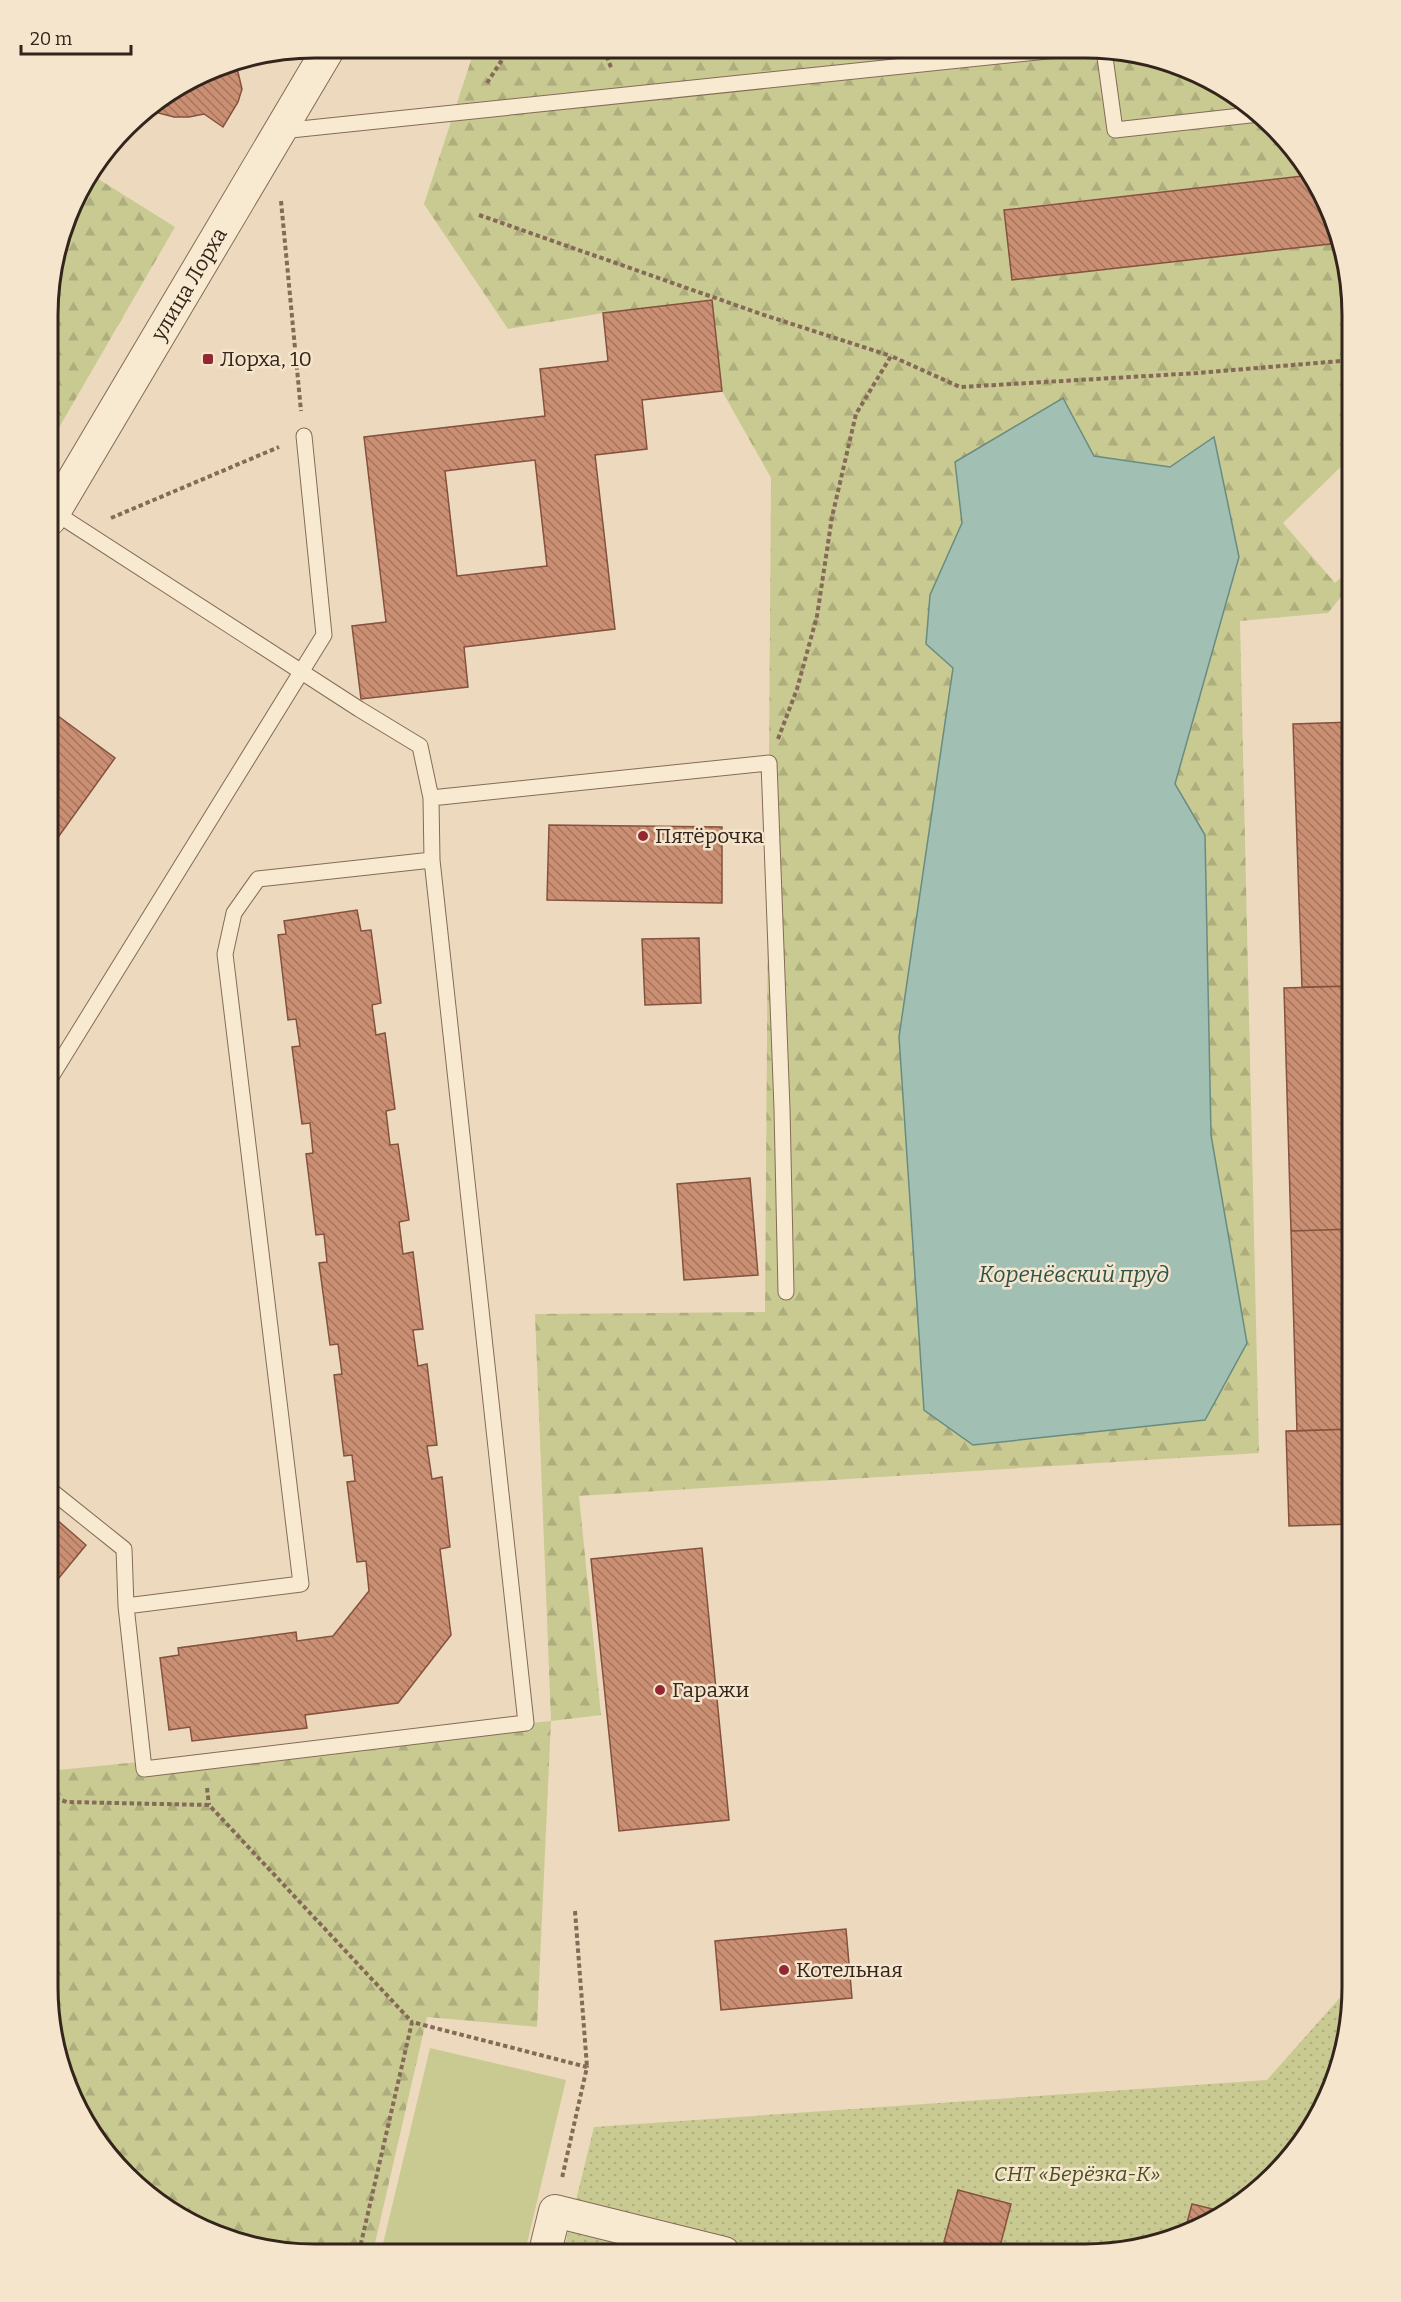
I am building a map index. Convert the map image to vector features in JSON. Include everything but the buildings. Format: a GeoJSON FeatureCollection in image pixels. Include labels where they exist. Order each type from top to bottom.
{"type":"FeatureCollection","features":[{"type":"Feature","properties":{"kind":"street","name":"улица Лорха"},"geometry":{"type":"LineString","coordinates":[[58,505],[281,131],[320,58]]}},
{"type":"Feature","properties":{"kind":"street"},"geometry":{"type":"LineString","coordinates":[[547,2244],[555,2211],[688,2244]]}},
{"type":"Feature","properties":{"kind":"lane"},"geometry":{"type":"LineString","coordinates":[[281,131],[980,58]]}},
{"type":"Feature","properties":{"kind":"lane"},"geometry":{"type":"LineString","coordinates":[[1105,59],[1115,130],[1246,115]]}},
{"type":"Feature","properties":{"kind":"lane"},"geometry":{"type":"LineString","coordinates":[[58,1065],[324,635],[304,436]]}},
{"type":"Feature","properties":{"kind":"lane"},"geometry":{"type":"LineString","coordinates":[[58,518],[83,530],[420,746],[431,798],[432,860],[526,1723],[144,1769],[126,1606],[124,1549],[58,1496]]}},
{"type":"Feature","properties":{"kind":"lane"},"geometry":{"type":"LineString","coordinates":[[431,798],[769,763],[782,1109],[786,1293]]}},
{"type":"Feature","properties":{"kind":"lane"},"geometry":{"type":"LineString","coordinates":[[126,1606],[301,1584],[225,954],[234,913],[258,879],[432,860]]}},
{"type":"Feature","properties":{"kind":"path"},"geometry":{"type":"LineString","coordinates":[[83,530],[304,436],[280,195]]}},
{"type":"Feature","properties":{"kind":"path"},"geometry":{"type":"LineString","coordinates":[[479,215],[891,356],[960,387],[1198,373],[1342,361]]}},
{"type":"Feature","properties":{"kind":"path"},"geometry":{"type":"LineString","coordinates":[[769,763],[797,689],[817,616],[832,516],[856,414],[891,356]]}},
{"type":"Feature","properties":{"kind":"path"},"geometry":{"type":"LineString","coordinates":[[58,1799],[67,1802],[210,1805],[412,2022],[587,2067]]}},
{"type":"Feature","properties":{"kind":"path"},"geometry":{"type":"LineString","coordinates":[[555,2211],[587,2067],[575,1911]]}},
{"type":"Feature","properties":{"kind":"path"},"geometry":{"type":"LineString","coordinates":[[361,2244],[412,2022]]}},
{"type":"Feature","properties":{"kind":"green space"},"geometry":{"type":"Polygon","coordinates":[[[472,58],[1086,58],[1136,63],[1152,67],[1199,85],[1242,112],[1279,146],[1301,176],[1004,209],[1012,280],[1332,244],[1338,265],[1342,299],[1342,466],[1283,523],[1335,583],[1342,577],[1342,596],[1328,613],[1240,621],[1259,1453],[579,1496],[601,1715],[551,1721],[535,1314],[765,1312],[771,478],[722,391],[712,301],[603,313],[508,329],[424,204],[472,58]],[[1214,438],[1170,467],[1094,456],[955,462],[962,523],[930,595],[953,668],[899,1037],[1247,1343],[1211,1135],[1205,835],[1175,784],[1239,557],[1214,438]]]}},
{"type":"Feature","properties":{"kind":"green space"},"geometry":{"type":"Polygon","coordinates":[[[98,179],[175,227],[58,429],[58,315],[63,265],[78,217],[93,187],[98,179]]]}},
{"type":"Feature","properties":{"kind":"green space"},"geometry":{"type":"Polygon","coordinates":[[[551,1721],[537,2027],[427,2017],[375,2244],[315,2244],[265,2239],[217,2224],[173,2200],[146,2180],[112,2143],[85,2100],[67,2053],[63,2037],[58,1987],[58,1770],[551,1721]]]}},
{"type":"Feature","properties":{"kind":"green space","name":"СНТ «Берёзка-К»"},"geometry":{"type":"Polygon","coordinates":[[[1342,1995],[1338,2037],[1323,2085],[1308,2115],[1279,2156],[1255,2180],[1214,2209],[1184,2224],[1136,2239],[1086,2244],[565,2244],[594,2127],[1267,2080],[1342,1995]]]}},
{"type":"Feature","properties":{"kind":"green space"},"geometry":{"type":"Polygon","coordinates":[[[430,2048],[566,2080],[527,2244],[383,2244],[430,2048]]]}},
{"type":"Feature","properties":{"kind":"water","name":"Коренёвский пруд"},"geometry":{"type":"Polygon","coordinates":[[[1063,398],[1094,456],[1170,467],[1214,437],[1239,557],[1175,784],[1205,835],[1211,1135],[1247,1343],[1205,1420],[973,1445],[924,1410],[899,1037],[953,668],[926,644],[930,595],[962,523],[955,462],[1063,398]]]}},
{"type":"Feature","properties":{"kind":"place","name":"Лорха, 10"},"geometry":{"type":"Point","coordinates":[208,359]}},
{"type":"Feature","properties":{"kind":"place","name":"Пятёрочка"},"geometry":{"type":"Point","coordinates":[643,836]}},
{"type":"Feature","properties":{"kind":"place","name":"Гаражи"},"geometry":{"type":"Point","coordinates":[660,1690]}},
{"type":"Feature","properties":{"kind":"place","name":"Котельная"},"geometry":{"type":"Point","coordinates":[784,1970]}}]}
